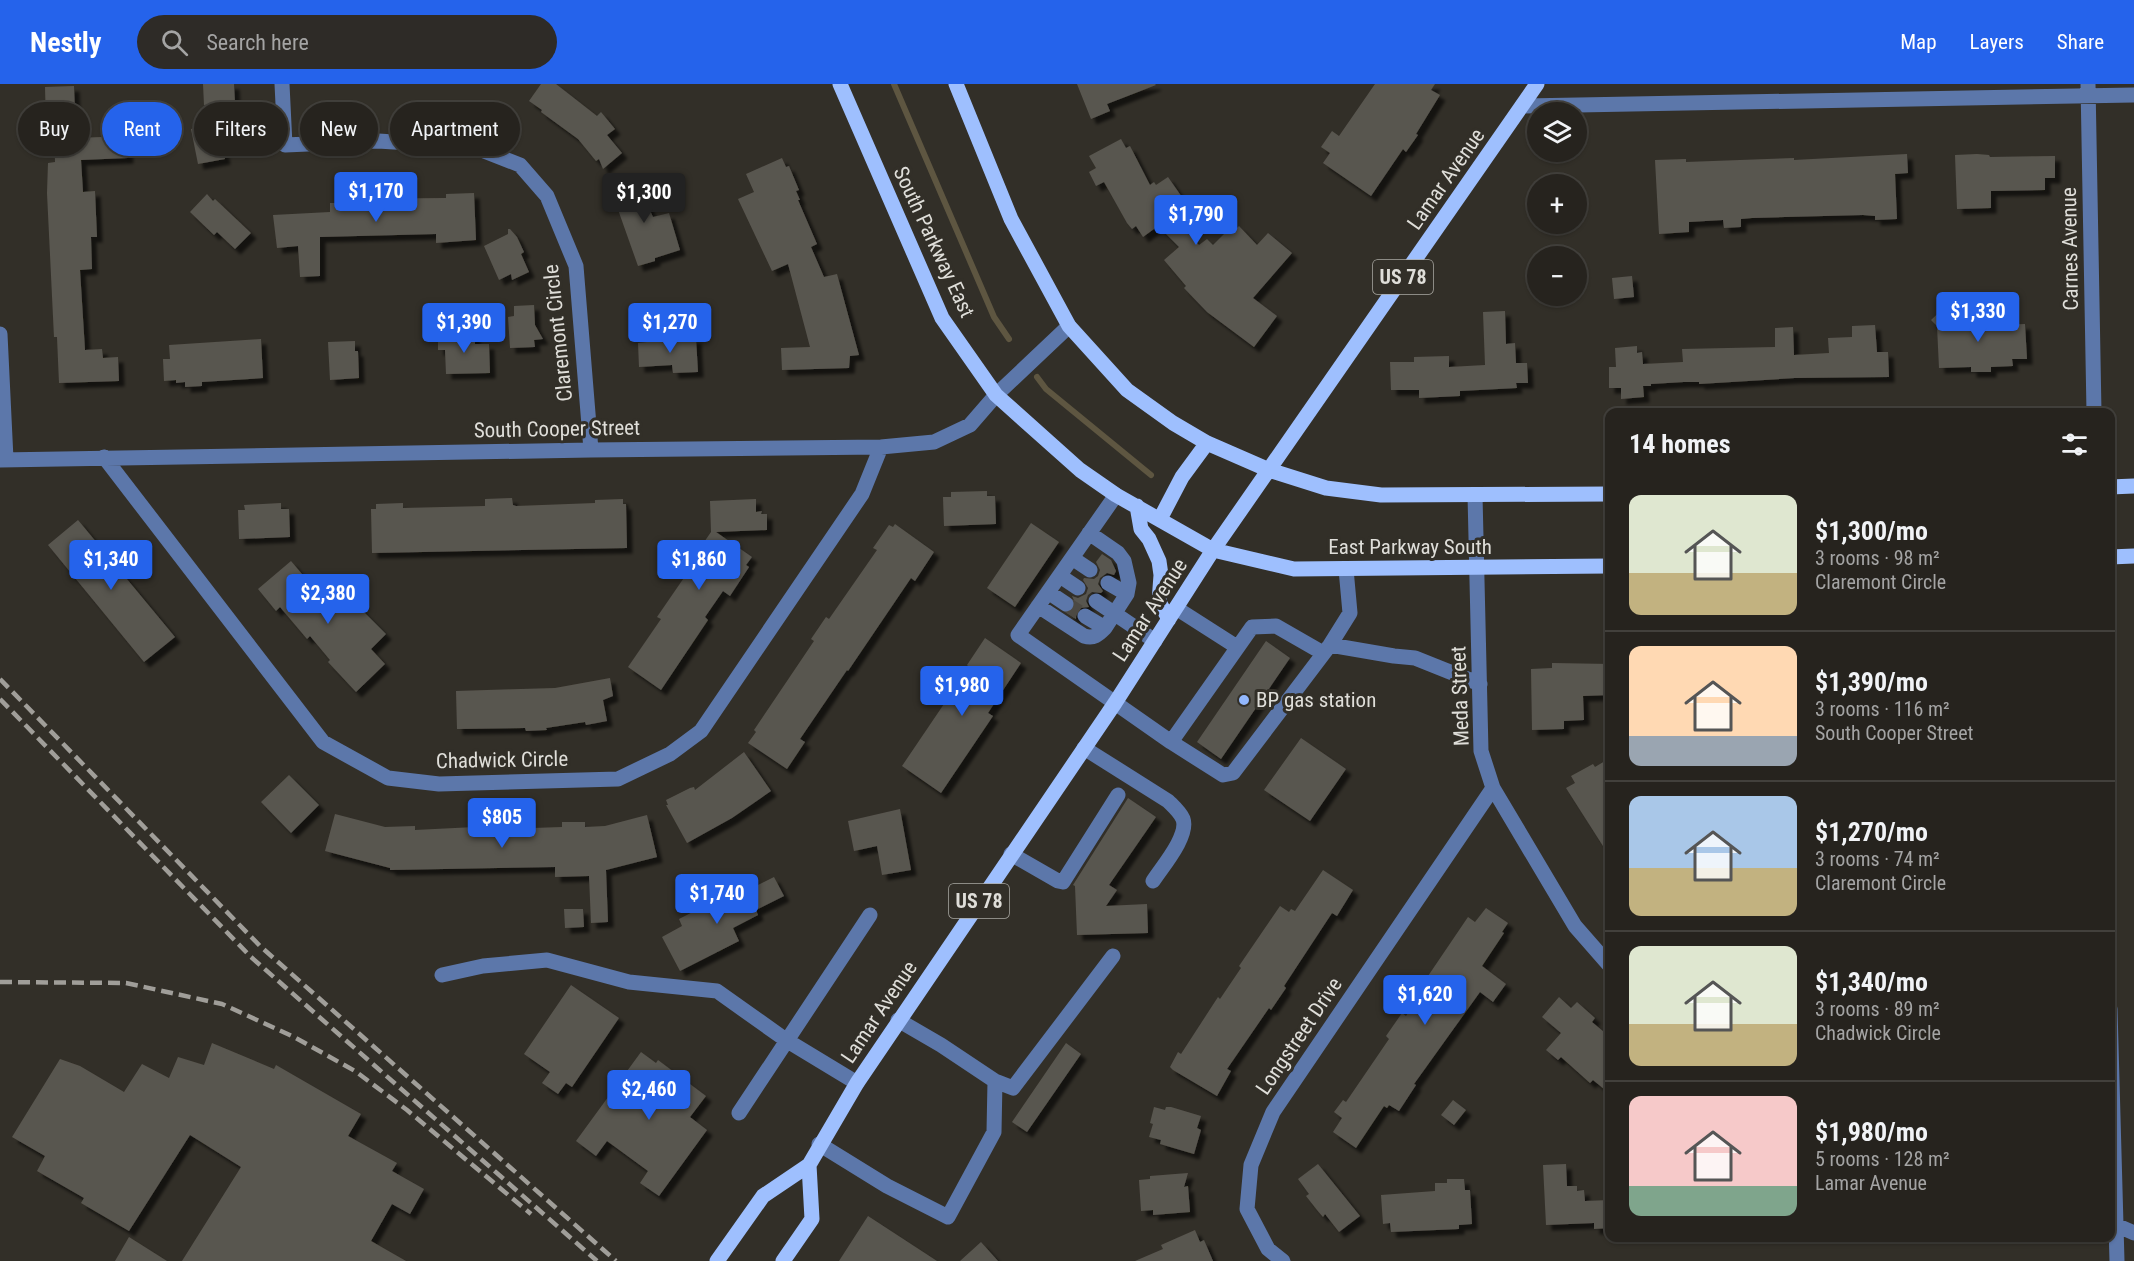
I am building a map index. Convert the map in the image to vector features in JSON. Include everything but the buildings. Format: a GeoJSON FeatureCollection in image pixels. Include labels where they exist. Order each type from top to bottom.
{"type":"FeatureCollection","features":[{"type":"Feature","properties":{"kind":"main road","name":"South Parkway East"},"geometry":{"type":"LineString","coordinates":[[840,84],[942,318],[996,395],[1080,470],[1116,495],[1213,550]]}},
{"type":"Feature","properties":{"kind":"main road"},"geometry":{"type":"LineString","coordinates":[[956,84],[1011,219],[1070,326],[1127,390],[1173,423],[1207,443],[1269,470],[1326,488],[1381,495],[1605,494]]}},
{"type":"Feature","properties":{"kind":"main road","name":"Lamar Avenue"},"geometry":{"type":"LineString","coordinates":[[783,1261],[812,1219],[809,1165],[819,1144],[857,1083],[1115,704],[1213,550],[1537,84]]}},
{"type":"Feature","properties":{"kind":"main road"},"geometry":{"type":"LineString","coordinates":[[1160,519],[1182,477],[1207,443]]}},
{"type":"Feature","properties":{"kind":"main road"},"geometry":{"type":"LineString","coordinates":[[2115,487],[2134,486]]}},
{"type":"Feature","properties":{"kind":"main road"},"geometry":{"type":"LineString","coordinates":[[1137,506],[1140,529],[1149,539],[1159,561],[1161,575],[1159,602],[1172,614]]}},
{"type":"Feature","properties":{"kind":"main road","name":"East Parkway South"},"geometry":{"type":"LineString","coordinates":[[1213,550],[1294,569],[1605,566]]}},
{"type":"Feature","properties":{"kind":"main road"},"geometry":{"type":"LineString","coordinates":[[2115,557],[2134,556]]}},
{"type":"Feature","properties":{"kind":"main road"},"geometry":{"type":"LineString","coordinates":[[717,1261],[763,1196],[809,1165]]}},
{"type":"Feature","properties":{"kind":"street","name":"Claremont Circle"},"geometry":{"type":"LineString","coordinates":[[282,84],[285,145],[378,141],[474,147],[520,165],[547,196],[576,266],[591,450]]}},
{"type":"Feature","properties":{"kind":"street"},"geometry":{"type":"LineString","coordinates":[[1522,105],[2088,90],[2134,95]]}},
{"type":"Feature","properties":{"kind":"street","name":"Carnes Avenue"},"geometry":{"type":"LineString","coordinates":[[2088,90],[2094,408]]}},
{"type":"Feature","properties":{"kind":"street","name":"South Cooper Street"},"geometry":{"type":"LineString","coordinates":[[3,460],[881,447],[934,442],[970,425],[996,395],[1070,326]]}},
{"type":"Feature","properties":{"kind":"street"},"geometry":{"type":"LineString","coordinates":[[0,334],[3,460]]}},
{"type":"Feature","properties":{"kind":"street","name":"Chadwick Circle"},"geometry":{"type":"LineString","coordinates":[[104,457],[323,742],[388,778],[439,784],[618,778],[670,754],[701,731],[862,494],[881,447]]}},
{"type":"Feature","properties":{"kind":"street"},"geometry":{"type":"LineString","coordinates":[[1116,495],[1018,635],[1115,704],[1223,775],[1233,773],[1327,649],[1350,613],[1346,569]]}},
{"type":"Feature","properties":{"kind":"street","name":"Meda Street"},"geometry":{"type":"LineString","coordinates":[[1475,495],[1481,751],[1493,788],[1575,926],[1605,960]]}},
{"type":"Feature","properties":{"kind":"street"},"geometry":{"type":"LineString","coordinates":[[1038,606],[1084,636],[1092,638],[1105,628],[1115,614],[1127,594],[1129,584],[1124,561],[1118,553],[1089,533]]}},
{"type":"Feature","properties":{"kind":"street"},"geometry":{"type":"LineString","coordinates":[[1072,558],[1090,570]]}},
{"type":"Feature","properties":{"kind":"street"},"geometry":{"type":"LineString","coordinates":[[1060,576],[1078,588]]}},
{"type":"Feature","properties":{"kind":"street"},"geometry":{"type":"LineString","coordinates":[[1108,583],[1127,594]]}},
{"type":"Feature","properties":{"kind":"street"},"geometry":{"type":"LineString","coordinates":[[1048,592],[1066,604]]}},
{"type":"Feature","properties":{"kind":"street"},"geometry":{"type":"LineString","coordinates":[[1096,601],[1155,641]]}},
{"type":"Feature","properties":{"kind":"street"},"geometry":{"type":"LineString","coordinates":[[1172,614],[1237,647]]}},
{"type":"Feature","properties":{"kind":"street"},"geometry":{"type":"LineString","coordinates":[[1085,616],[1105,628]]}},
{"type":"Feature","properties":{"kind":"street"},"geometry":{"type":"LineString","coordinates":[[1171,742],[1252,627],[1276,626],[1327,649],[1414,658],[1480,684]]}},
{"type":"Feature","properties":{"kind":"street"},"geometry":{"type":"LineString","coordinates":[[1084,748],[1168,801],[1184,821],[1184,835],[1153,881]]}},
{"type":"Feature","properties":{"kind":"street","name":"Longstreet Drive"},"geometry":{"type":"LineString","coordinates":[[1283,1261],[1268,1249],[1247,1209],[1251,1165],[1273,1112],[1493,788]]}},
{"type":"Feature","properties":{"kind":"street"},"geometry":{"type":"LineString","coordinates":[[1011,854],[1055,880],[1063,882],[1118,795]]}},
{"type":"Feature","properties":{"kind":"street"},"geometry":{"type":"LineString","coordinates":[[739,1113],[870,915]]}},
{"type":"Feature","properties":{"kind":"street"},"geometry":{"type":"LineString","coordinates":[[898,1020],[995,1081],[1013,1089],[1113,956]]}},
{"type":"Feature","properties":{"kind":"street"},"geometry":{"type":"LineString","coordinates":[[442,975],[483,966],[548,960],[629,982],[717,991],[786,1040],[857,1083]]}},
{"type":"Feature","properties":{"kind":"street"},"geometry":{"type":"LineString","coordinates":[[819,1144],[887,1186],[948,1217],[994,1132],[995,1081]]}},
{"type":"Feature","properties":{"kind":"street"},"geometry":{"type":"LineString","coordinates":[[2115,1198],[2116,1261]]}},
{"type":"Feature","properties":{"kind":"street"},"geometry":{"type":"LineString","coordinates":[[2116,1225],[2134,1233]]}},
{"type":"Feature","properties":{"kind":"waterway"},"geometry":{"type":"LineString","coordinates":[[894,84],[994,317],[1009,339]]}},
{"type":"Feature","properties":{"kind":"waterway"},"geometry":{"type":"LineString","coordinates":[[1037,377],[1046,389],[1151,475]]}},
{"type":"Feature","properties":{"kind":"tunnel"},"geometry":{"type":"LineString","coordinates":[[1066,604],[1085,616]]}},
{"type":"Feature","properties":{"kind":"railway"},"geometry":{"type":"LineString","coordinates":[[0,679],[260,946],[616,1261]]}},
{"type":"Feature","properties":{"kind":"railway"},"geometry":{"type":"LineString","coordinates":[[0,699],[251,957],[597,1261]]}},
{"type":"Feature","properties":{"kind":"railway"},"geometry":{"type":"LineString","coordinates":[[0,982],[126,983],[222,1004],[294,1037],[355,1071],[407,1110],[531,1214]]}},
{"type":"Feature","properties":{"kind":"place","name":"BP gas station"},"geometry":{"type":"Point","coordinates":[1244,700]}}]}
